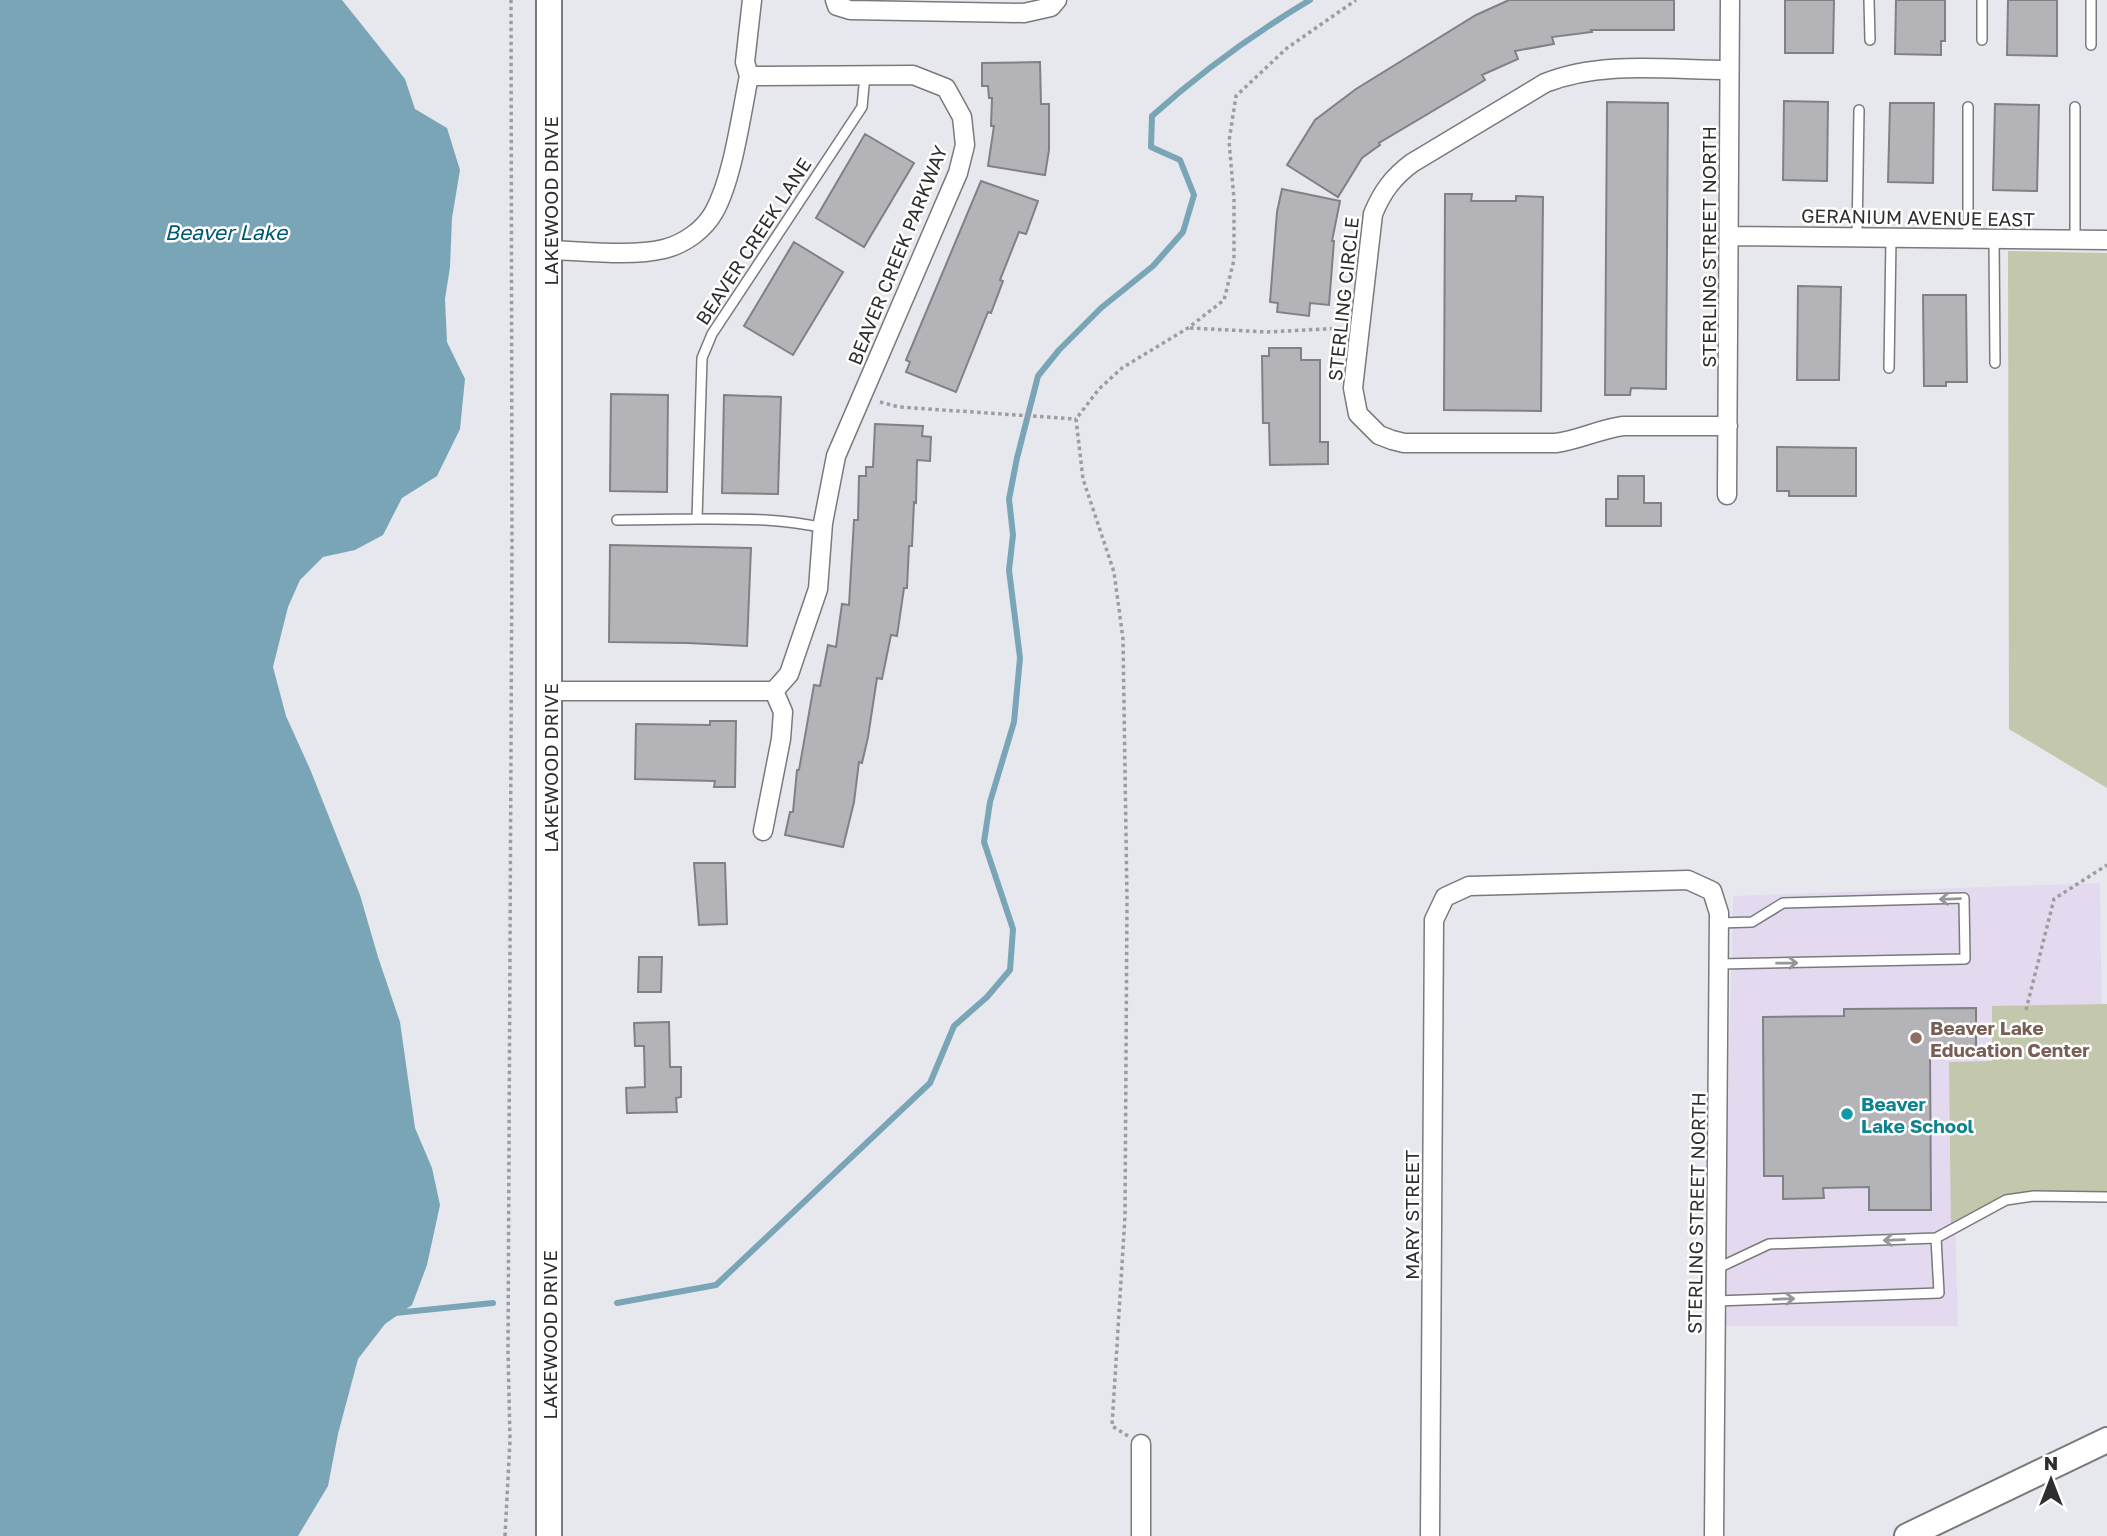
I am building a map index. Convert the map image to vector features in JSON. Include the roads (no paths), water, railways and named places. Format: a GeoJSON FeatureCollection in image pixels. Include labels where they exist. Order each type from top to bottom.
{"type":"FeatureCollection","features":[{"type":"Feature","properties":{"kind":"street","name":"LAKEWOOD DRIVE"},"geometry":{"type":"LineString","coordinates":[[549,0],[549,1536]]}},
{"type":"Feature","properties":{"kind":"street"},"geometry":{"type":"LineString","coordinates":[[550,250],[639,252],[664,249],[690,239],[714,212],[730,169],[749,76],[745,62],[752,0]]}},
{"type":"Feature","properties":{"kind":"street"},"geometry":{"type":"LineString","coordinates":[[835,0],[837,6],[850,10],[1024,13],[1051,7],[1058,0]]}},
{"type":"Feature","properties":{"kind":"street","name":"STERLING STREET NORTH"},"geometry":{"type":"LineString","coordinates":[[1727,495],[1730,0]]}},
{"type":"Feature","properties":{"kind":"street","name":"STERLING CIRCLE"},"geometry":{"type":"LineString","coordinates":[[1728,426],[1623,426],[1556,443],[1404,443],[1380,435],[1369,426],[1358,414],[1353,388],[1373,214],[1388,185],[1412,163],[1545,83],[1562,76],[1605,69],[1730,70]]}},
{"type":"Feature","properties":{"kind":"street","name":"BEAVER CREEK PARKWAY"},"geometry":{"type":"LineString","coordinates":[[749,76],[913,75],[946,88],[962,117],[965,145],[958,173],[836,456],[823,528],[818,589],[789,674],[774,691]]}},
{"type":"Feature","properties":{"kind":"street","name":"GERANIUM AVENUE EAST"},"geometry":{"type":"LineString","coordinates":[[1729,236],[2107,240]]}},
{"type":"Feature","properties":{"kind":"street"},"geometry":{"type":"LineString","coordinates":[[550,691],[774,691],[783,712],[781,739],[763,831]]}},
{"type":"Feature","properties":{"kind":"street","name":"MARY STREET"},"geometry":{"type":"LineString","coordinates":[[1430,1536],[1434,920],[1445,897],[1469,886],[1688,880],[1712,891]]}},
{"type":"Feature","properties":{"kind":"street","name":"STERLING STREET NORTH"},"geometry":{"type":"LineString","coordinates":[[1712,891],[1719,914],[1714,1536]]}},
{"type":"Feature","properties":{"kind":"street"},"geometry":{"type":"LineString","coordinates":[[1907,1536],[2107,1440]]}},
{"type":"Feature","properties":{"kind":"street"},"geometry":{"type":"LineString","coordinates":[[1141,1444],[1141,1536]]}},
{"type":"Feature","properties":{"kind":"lane"},"geometry":{"type":"LineString","coordinates":[[1869,0],[1870,40]]}},
{"type":"Feature","properties":{"kind":"lane"},"geometry":{"type":"LineString","coordinates":[[1982,0],[1982,40]]}},
{"type":"Feature","properties":{"kind":"lane"},"geometry":{"type":"LineString","coordinates":[[2091,0],[2091,46]]}},
{"type":"Feature","properties":{"kind":"lane","name":"BEAVER CREEK LANE"},"geometry":{"type":"LineString","coordinates":[[696,519],[702,358],[712,334],[862,107],[865,75]]}},
{"type":"Feature","properties":{"kind":"lane"},"geometry":{"type":"LineString","coordinates":[[1968,107],[1968,238]]}},
{"type":"Feature","properties":{"kind":"lane"},"geometry":{"type":"LineString","coordinates":[[2075,107],[2075,240]]}},
{"type":"Feature","properties":{"kind":"lane"},"geometry":{"type":"LineString","coordinates":[[1857,237],[1859,110]]}},
{"type":"Feature","properties":{"kind":"lane"},"geometry":{"type":"LineString","coordinates":[[1889,368],[1891,238]]}},
{"type":"Feature","properties":{"kind":"lane"},"geometry":{"type":"LineString","coordinates":[[1994,239],[1995,363]]}},
{"type":"Feature","properties":{"kind":"lane"},"geometry":{"type":"LineString","coordinates":[[617,520],[768,521],[823,528]]}},
{"type":"Feature","properties":{"kind":"lane"},"geometry":{"type":"LineString","coordinates":[[1719,923],[1752,922],[1783,903],[1964,898],[1965,959],[1719,964]]}},
{"type":"Feature","properties":{"kind":"lane"},"geometry":{"type":"LineString","coordinates":[[1718,1268],[1769,1244],[1936,1238],[2006,1200],[2034,1196],[2107,1197]]}},
{"type":"Feature","properties":{"kind":"lane"},"geometry":{"type":"LineString","coordinates":[[1716,1301],[1939,1293],[1936,1238]]}},
{"type":"Feature","properties":{"kind":"water","name":"Beaver Lake"},"geometry":{"type":"Polygon","coordinates":[[[0,0],[342,0],[405,79],[415,109],[447,128],[460,170],[452,218],[450,267],[445,299],[447,342],[465,379],[460,429],[437,476],[402,498],[383,535],[355,550],[323,557],[300,580],[288,607],[273,667],[286,716],[360,895],[400,1022],[415,1128],[432,1168],[440,1205],[427,1265],[412,1305],[385,1324],[358,1359],[338,1434],[328,1486],[298,1536],[0,1536],[0,0]]]}},
{"type":"Feature","properties":{"kind":"waterway"},"geometry":{"type":"LineString","coordinates":[[617,1303],[716,1285],[930,1083],[954,1026],[987,997],[1010,970],[1013,929],[984,842],[990,802],[1014,722],[1020,658],[1009,570],[1013,535],[1009,499],[1038,376],[1059,350],[1101,308],[1153,266],[1183,232],[1194,195],[1180,160],[1151,147],[1152,116],[1228,54],[1310,0]]}},
{"type":"Feature","properties":{"kind":"waterway"},"geometry":{"type":"LineString","coordinates":[[395,1313],[493,1303]]}},
{"type":"Feature","properties":{"kind":"place","name":"Beaver Lake Education Center"},"geometry":{"type":"Point","coordinates":[1916,1038]}},
{"type":"Feature","properties":{"kind":"place","name":"Beaver Lake School"},"geometry":{"type":"Point","coordinates":[1847,1114]}}]}
